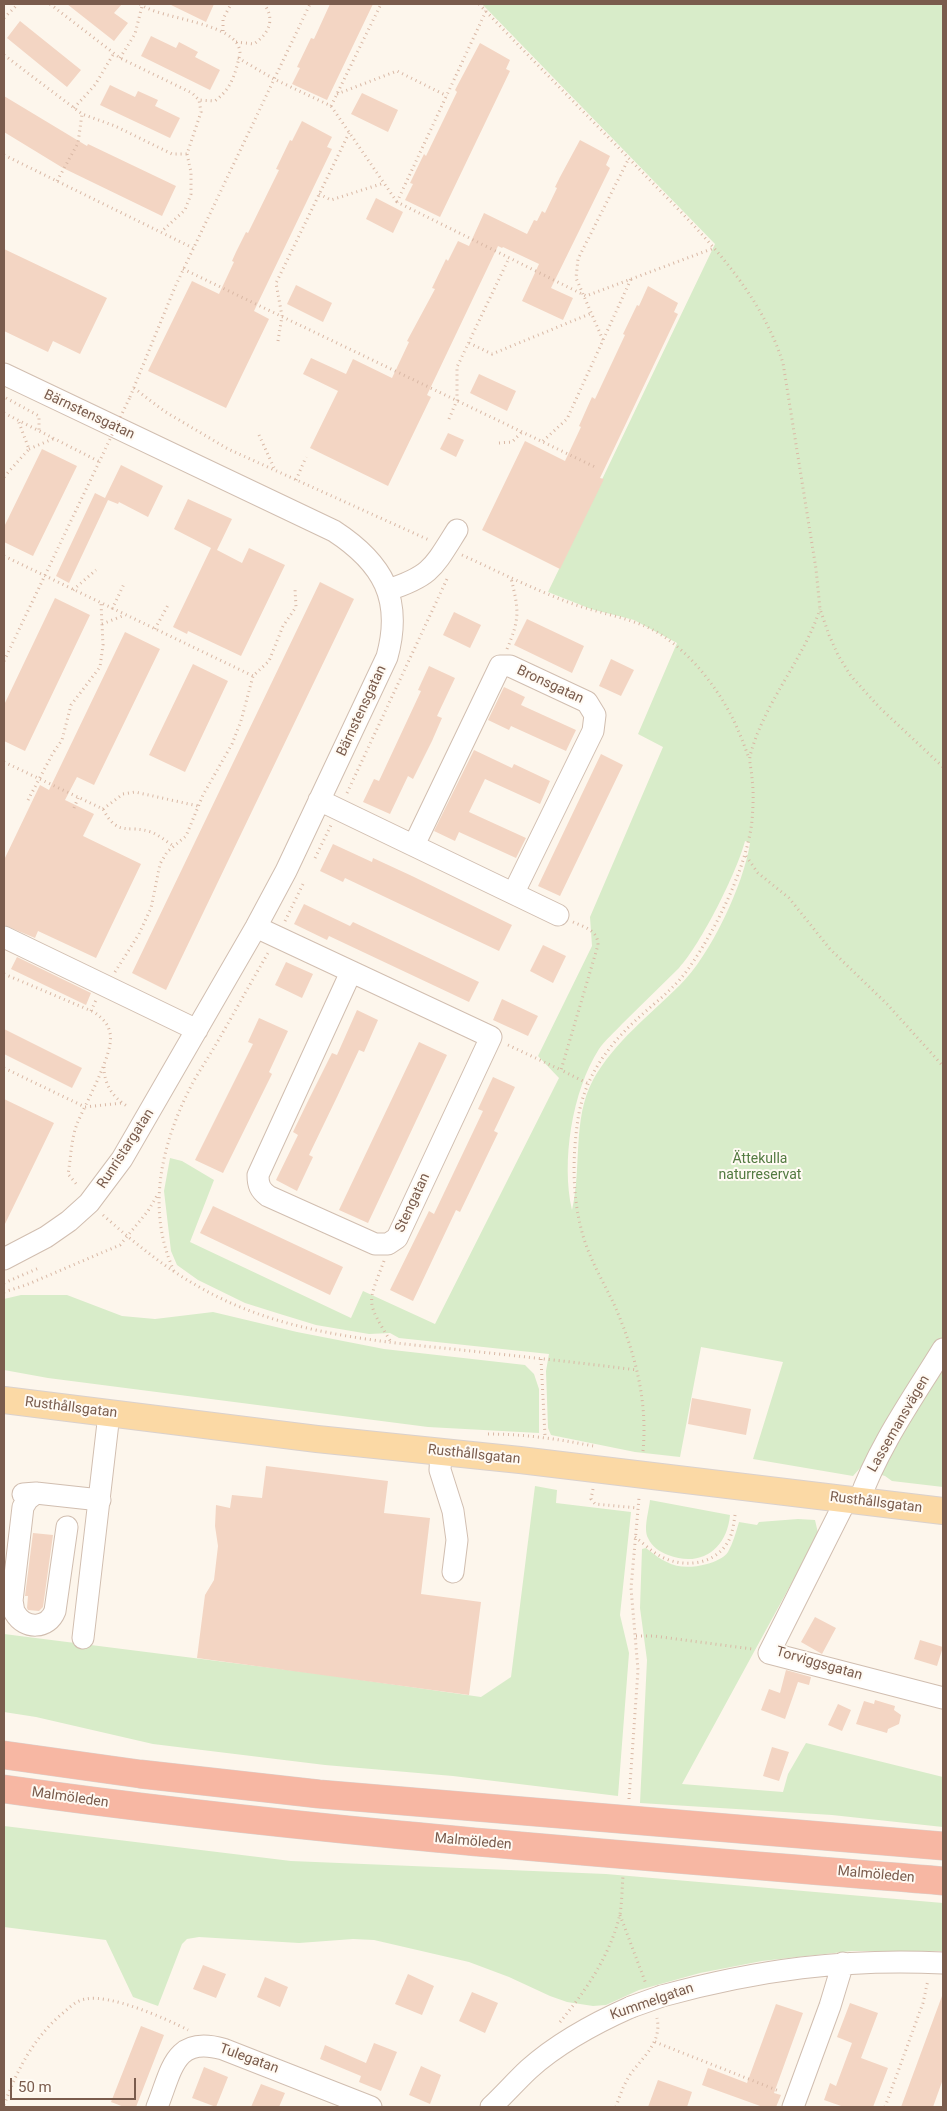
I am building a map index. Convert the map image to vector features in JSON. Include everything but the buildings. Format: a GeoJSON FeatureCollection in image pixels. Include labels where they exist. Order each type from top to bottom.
{"type":"FeatureCollection","features":[{"type":"Feature","properties":{"kind":"highway"},"geometry":{"type":"LineString","coordinates":[[4,1742],[140,1774]]}},
{"type":"Feature","properties":{"kind":"highway"},"geometry":{"type":"LineString","coordinates":[[4,1755],[140,1774],[319,1794],[943,1846]]}},
{"type":"Feature","properties":{"kind":"highway","name":"Malmöleden"},"geometry":{"type":"LineString","coordinates":[[4,1789],[94,1802],[311,1827],[535,1848],[943,1880]]}},
{"type":"Feature","properties":{"kind":"highway"},"geometry":{"type":"LineString","coordinates":[[4,1795],[94,1802]]}},
{"type":"Feature","properties":{"kind":"main road","name":"Rusthållsgatan"},"geometry":{"type":"LineString","coordinates":[[4,1400],[943,1512]]}},
{"type":"Feature","properties":{"kind":"street","name":"Bärnstensgatan"},"geometry":{"type":"LineString","coordinates":[[4,374],[334,531],[368,557],[377,568],[388,590],[393,620],[387,657],[320,800],[256,927],[197,1030]]}},
{"type":"Feature","properties":{"kind":"street"},"geometry":{"type":"LineString","coordinates":[[388,590],[410,583],[424,575],[436,564],[451,539]]}},
{"type":"Feature","properties":{"kind":"street","name":"Bronsgatan"},"geometry":{"type":"LineString","coordinates":[[414,845],[500,666],[510,666],[588,702],[595,715],[593,731],[514,892]]}},
{"type":"Feature","properties":{"kind":"street"},"geometry":{"type":"LineString","coordinates":[[320,800],[514,892],[558,915]]}},
{"type":"Feature","properties":{"kind":"street"},"geometry":{"type":"LineString","coordinates":[[256,927],[491,1037]]}},
{"type":"Feature","properties":{"kind":"street"},"geometry":{"type":"LineString","coordinates":[[4,937],[197,1030]]}},
{"type":"Feature","properties":{"kind":"street","name":"Stengatan"},"geometry":{"type":"LineString","coordinates":[[351,972],[258,1175],[258,1182],[263,1192],[268,1196],[375,1244],[388,1244],[397,1238],[491,1037]]}},
{"type":"Feature","properties":{"kind":"street","name":"Runristargatan"},"geometry":{"type":"LineString","coordinates":[[4,1259],[46,1237],[69,1221],[88,1204],[122,1159],[197,1030]]}},
{"type":"Feature","properties":{"kind":"street","name":"Lassemansvägen"},"geometry":{"type":"LineString","coordinates":[[853,1501],[866,1482],[881,1451],[943,1349]]}},
{"type":"Feature","properties":{"kind":"street"},"geometry":{"type":"LineString","coordinates":[[4,1612],[10,1624],[28,1633],[49,1634],[67,1626],[84,1631],[109,1414]]}},
{"type":"Feature","properties":{"kind":"street"},"geometry":{"type":"LineString","coordinates":[[441,1452],[440,1470],[453,1510],[457,1540],[453,1572]]}},
{"type":"Feature","properties":{"kind":"street"},"geometry":{"type":"LineString","coordinates":[[4,1599],[16,1504],[20,1496],[25,1493],[36,1493],[100,1500]]}},
{"type":"Feature","properties":{"kind":"street"},"geometry":{"type":"LineString","coordinates":[[36,1493],[28,1498],[23,1507],[12,1601],[14,1612],[23,1621],[32,1625],[42,1625],[52,1619],[56,1611],[67,1527]]}},
{"type":"Feature","properties":{"kind":"street","name":"Torviggsgatan"},"geometry":{"type":"LineString","coordinates":[[853,1501],[769,1653],[943,1698]]}},
{"type":"Feature","properties":{"kind":"street"},"geometry":{"type":"LineString","coordinates":[[795,2103],[830,2006],[843,1963]]}},
{"type":"Feature","properties":{"kind":"street","name":"Kummelgatan"},"geometry":{"type":"LineString","coordinates":[[491,2107],[530,2068],[553,2051],[602,2020],[655,1998],[739,1976],[777,1970],[843,1963],[937,1963]]}},
{"type":"Feature","properties":{"kind":"street","name":"Tulegatan"},"geometry":{"type":"LineString","coordinates":[[157,2107],[178,2059],[187,2049],[201,2045],[224,2049],[371,2107]]}},
{"type":"Feature","properties":{"kind":"path"},"geometry":{"type":"LineString","coordinates":[[4,18],[18,4]]}},
{"type":"Feature","properties":{"kind":"path"},"geometry":{"type":"LineString","coordinates":[[50,4],[120,58],[192,93],[199,100],[201,112],[187,154],[191,172],[191,194],[185,210],[161,232]]}},
{"type":"Feature","properties":{"kind":"path"},"geometry":{"type":"LineString","coordinates":[[223,31],[223,19],[231,4]]}},
{"type":"Feature","properties":{"kind":"path"},"geometry":{"type":"LineString","coordinates":[[236,42],[254,44],[264,37],[270,25],[269,10],[264,4]]}},
{"type":"Feature","properties":{"kind":"path"},"geometry":{"type":"LineString","coordinates":[[4,662],[130,397],[156,328],[183,269],[310,4]]}},
{"type":"Feature","properties":{"kind":"path"},"geometry":{"type":"LineString","coordinates":[[331,106],[381,4]]}},
{"type":"Feature","properties":{"kind":"path"},"geometry":{"type":"LineString","coordinates":[[479,4],[714,248],[745,287],[764,316],[783,363],[816,569],[820,609],[838,655],[851,676],[880,708],[943,767]]}},
{"type":"Feature","properties":{"kind":"path"},"geometry":{"type":"LineString","coordinates":[[120,58],[135,34],[141,5],[165,15],[223,31],[236,42],[240,53],[226,92],[215,101],[199,100]]}},
{"type":"Feature","properties":{"kind":"path"},"geometry":{"type":"LineString","coordinates":[[397,202],[486,11]]}},
{"type":"Feature","properties":{"kind":"path"},"geometry":{"type":"LineString","coordinates":[[74,108],[96,85],[114,53]]}},
{"type":"Feature","properties":{"kind":"path"},"geometry":{"type":"LineString","coordinates":[[4,55],[82,114],[115,126],[172,154],[187,154]]}},
{"type":"Feature","properties":{"kind":"path"},"geometry":{"type":"LineString","coordinates":[[238,58],[274,79],[331,106],[397,202],[586,296],[714,248]]}},
{"type":"Feature","properties":{"kind":"path"},"geometry":{"type":"LineString","coordinates":[[337,94],[397,71],[447,96]]}},
{"type":"Feature","properties":{"kind":"path"},"geometry":{"type":"LineString","coordinates":[[57,181],[78,143],[82,114]]}},
{"type":"Feature","properties":{"kind":"path"},"geometry":{"type":"LineString","coordinates":[[278,341],[282,316],[276,284],[349,133]]}},
{"type":"Feature","properties":{"kind":"path"},"geometry":{"type":"LineString","coordinates":[[4,155],[193,248]]}},
{"type":"Feature","properties":{"kind":"path"},"geometry":{"type":"LineString","coordinates":[[603,340],[586,296],[576,278],[578,259],[629,158]]}},
{"type":"Feature","properties":{"kind":"path"},"geometry":{"type":"LineString","coordinates":[[319,194],[331,200],[384,182]]}},
{"type":"Feature","properties":{"kind":"path"},"geometry":{"type":"LineString","coordinates":[[448,419],[457,400],[457,367],[509,258]]}},
{"type":"Feature","properties":{"kind":"path"},"geometry":{"type":"LineString","coordinates":[[183,269],[595,466]]}},
{"type":"Feature","properties":{"kind":"path"},"geometry":{"type":"LineString","coordinates":[[543,441],[568,419],[631,279]]}},
{"type":"Feature","properties":{"kind":"path"},"geometry":{"type":"LineString","coordinates":[[469,343],[492,354],[592,313]]}},
{"type":"Feature","properties":{"kind":"path"},"geometry":{"type":"LineString","coordinates":[[134,388],[164,411],[213,441],[275,471],[451,539],[511,578],[572,603],[644,626],[669,641],[692,662],[711,684],[733,719],[750,758],[753,804],[750,839],[746,856],[713,928],[691,966],[667,993],[622,1034],[596,1066],[587,1083],[580,1105],[576,1132],[575,1198],[580,1227],[589,1254],[627,1333],[637,1370],[644,1408],[643,1451]]}},
{"type":"Feature","properties":{"kind":"path"},"geometry":{"type":"LineString","coordinates":[[7,398],[39,416],[39,430]]}},
{"type":"Feature","properties":{"kind":"path"},"geometry":{"type":"LineString","coordinates":[[4,413],[100,460]]}},
{"type":"Feature","properties":{"kind":"path"},"geometry":{"type":"LineString","coordinates":[[18,420],[29,449]]}},
{"type":"Feature","properties":{"kind":"path"},"geometry":{"type":"LineString","coordinates":[[499,443],[512,442],[523,432]]}},
{"type":"Feature","properties":{"kind":"path"},"geometry":{"type":"LineString","coordinates":[[259,435],[275,471]]}},
{"type":"Feature","properties":{"kind":"path"},"geometry":{"type":"LineString","coordinates":[[4,477],[29,449],[55,438]]}},
{"type":"Feature","properties":{"kind":"path"},"geometry":{"type":"LineString","coordinates":[[296,480],[306,457]]}},
{"type":"Feature","properties":{"kind":"path"},"geometry":{"type":"LineString","coordinates":[[4,556],[253,676]]}},
{"type":"Feature","properties":{"kind":"path"},"geometry":{"type":"LineString","coordinates":[[73,590],[96,570]]}},
{"type":"Feature","properties":{"kind":"path"},"geometry":{"type":"LineString","coordinates":[[314,860],[418,644],[450,572]]}},
{"type":"Feature","properties":{"kind":"path"},"geometry":{"type":"LineString","coordinates":[[500,666],[515,630],[518,610],[511,578]]}},
{"type":"Feature","properties":{"kind":"path"},"geometry":{"type":"LineString","coordinates":[[112,609],[124,584]]}},
{"type":"Feature","properties":{"kind":"path"},"geometry":{"type":"LineString","coordinates":[[104,985],[121,964],[139,934],[151,908],[160,864],[167,852],[186,836],[198,806],[232,744],[241,720],[253,676],[269,661],[283,626],[296,606],[295,589]]}},
{"type":"Feature","properties":{"kind":"path"},"geometry":{"type":"LineString","coordinates":[[28,800],[52,753],[62,740],[71,705],[100,667],[104,646],[101,603]]}},
{"type":"Feature","properties":{"kind":"path"},"geometry":{"type":"LineString","coordinates":[[155,629],[168,605]]}},
{"type":"Feature","properties":{"kind":"path"},"geometry":{"type":"LineString","coordinates":[[750,758],[769,708],[807,642],[820,609]]}},
{"type":"Feature","properties":{"kind":"path"},"geometry":{"type":"LineString","coordinates":[[102,624],[125,615]]}},
{"type":"Feature","properties":{"kind":"path"},"geometry":{"type":"LineString","coordinates":[[4,762],[103,810],[109,820],[119,827],[150,832],[175,847]]}},
{"type":"Feature","properties":{"kind":"path"},"geometry":{"type":"LineString","coordinates":[[103,810],[123,794],[135,792],[198,806]]}},
{"type":"Feature","properties":{"kind":"path"},"geometry":{"type":"LineString","coordinates":[[74,808],[78,798]]}},
{"type":"Feature","properties":{"kind":"path"},"geometry":{"type":"LineString","coordinates":[[746,856],[758,873],[789,898],[830,949],[887,1004],[943,1066]]}},
{"type":"Feature","properties":{"kind":"path"},"geometry":{"type":"LineString","coordinates":[[174,1271],[167,1256],[160,1222],[160,1192],[164,1150],[181,1106],[277,937],[306,877]]}},
{"type":"Feature","properties":{"kind":"path"},"geometry":{"type":"LineString","coordinates":[[558,915],[589,929],[598,940],[561,1070]]}},
{"type":"Feature","properties":{"kind":"path"},"geometry":{"type":"LineString","coordinates":[[4,974],[94,1012],[104,1019],[111,1035],[110,1046],[104,1063],[76,1126],[68,1174],[78,1186]]}},
{"type":"Feature","properties":{"kind":"path"},"geometry":{"type":"LineString","coordinates":[[491,1037],[587,1083]]}},
{"type":"Feature","properties":{"kind":"path"},"geometry":{"type":"LineString","coordinates":[[104,1063],[106,1082],[110,1090],[126,1106]]}},
{"type":"Feature","properties":{"kind":"path"},"geometry":{"type":"LineString","coordinates":[[4,1068],[85,1107],[122,1103]]}},
{"type":"Feature","properties":{"kind":"path"},"geometry":{"type":"LineString","coordinates":[[4,1292],[26,1285],[116,1247],[128,1237],[148,1212],[160,1192]]}},
{"type":"Feature","properties":{"kind":"path"},"geometry":{"type":"LineString","coordinates":[[102,1214],[147,1254],[221,1299],[282,1321],[318,1331],[392,1342],[637,1370]]}},
{"type":"Feature","properties":{"kind":"path"},"geometry":{"type":"LineString","coordinates":[[388,1244],[385,1259],[370,1300],[376,1318],[392,1342]]}},
{"type":"Feature","properties":{"kind":"path"},"geometry":{"type":"LineString","coordinates":[[4,1283],[39,1268]]}},
{"type":"Feature","properties":{"kind":"path"},"geometry":{"type":"LineString","coordinates":[[541,1359],[545,1436]]}},
{"type":"Feature","properties":{"kind":"path"},"geometry":{"type":"LineString","coordinates":[[593,1489],[591,1499],[595,1504],[638,1508]]}},
{"type":"Feature","properties":{"kind":"path"},"geometry":{"type":"LineString","coordinates":[[629,1802],[638,1670],[631,1588],[639,1498]]}},
{"type":"Feature","properties":{"kind":"path"},"geometry":{"type":"LineString","coordinates":[[636,1537],[660,1556],[680,1564],[698,1564],[720,1552],[731,1535],[735,1515]]}},
{"type":"Feature","properties":{"kind":"path"},"geometry":{"type":"LineString","coordinates":[[636,1636],[672,1639],[769,1653]]}},
{"type":"Feature","properties":{"kind":"path"},"geometry":{"type":"LineString","coordinates":[[557,2025],[591,1980],[609,1946],[620,1914],[623,1876]]}},
{"type":"Feature","properties":{"kind":"path"},"geometry":{"type":"LineString","coordinates":[[616,2107],[622,2088],[654,2042],[658,2024],[655,1998],[620,1914]]}},
{"type":"Feature","properties":{"kind":"path"},"geometry":{"type":"LineString","coordinates":[[885,2107],[937,1963]]}},
{"type":"Feature","properties":{"kind":"path"},"geometry":{"type":"LineString","coordinates":[[4,2105],[21,2064],[47,2028],[68,2009],[85,1999],[101,1998],[110,2000],[184,2028],[193,2033],[201,2045]]}},
{"type":"Feature","properties":{"kind":"path"},"geometry":{"type":"LineString","coordinates":[[654,2042],[795,2103]]}},
{"type":"Feature","properties":{"kind":"green space","name":"Ättekulla naturreservat"},"geometry":{"type":"Polygon","coordinates":[[[482,4],[943,4],[943,1487],[892,1481],[885,1476],[861,1469],[862,1466],[853,1476],[753,1459],[783,1362],[701,1347],[680,1457],[635,1452],[551,1435],[548,1428],[546,1371],[549,1354],[399,1338],[390,1333],[369,1334],[316,1325],[245,1303],[198,1280],[177,1265],[171,1251],[164,1191],[170,1158],[182,1161],[214,1180],[190,1242],[351,1318],[363,1291],[435,1324],[559,1078],[538,1056],[592,946],[590,917],[663,747],[638,734],[677,643],[634,620],[591,609],[548,592],[715,244],[482,4]],[[745,841],[734,871],[717,907],[688,957],[604,1042],[590,1066],[582,1085],[571,1127],[568,1170],[572,1210],[577,1177],[582,1111],[586,1095],[593,1080],[622,1041],[680,985],[703,956],[714,938],[733,898],[741,878],[750,843],[745,841]]]}},
{"type":"Feature","properties":{"kind":"green space"},"geometry":{"type":"Polygon","coordinates":[[[21,1295],[67,1295],[122,1316],[155,1319],[213,1312],[297,1332],[384,1349],[525,1365],[534,1374],[539,1389],[539,1433],[428,1427],[48,1378],[4,1370],[4,1299],[21,1295]]]}},
{"type":"Feature","properties":{"kind":"green space"},"geometry":{"type":"Polygon","coordinates":[[[535,1486],[557,1490],[556,1503],[631,1512],[620,1615],[629,1653],[618,1796],[453,1776],[325,1765],[153,1744],[36,1717],[4,1712],[4,1634],[320,1674],[481,1697],[511,1677],[535,1486]]]}},
{"type":"Feature","properties":{"kind":"green space"},"geometry":{"type":"Polygon","coordinates":[[[650,1500],[730,1515],[724,1537],[710,1553],[691,1559],[668,1555],[656,1549],[647,1534],[646,1525],[650,1500]]]}},
{"type":"Feature","properties":{"kind":"green space"},"geometry":{"type":"Polygon","coordinates":[[[798,1519],[815,1520],[818,1533],[815,1540],[682,1784],[783,1792],[788,1774],[806,1743],[943,1777],[943,1827],[832,1815],[640,1803],[647,1660],[640,1608],[642,1549],[646,1548],[661,1559],[674,1565],[697,1566],[716,1561],[728,1552],[739,1522],[757,1525],[759,1522],[798,1519]]]}},
{"type":"Feature","properties":{"kind":"green space"},"geometry":{"type":"Polygon","coordinates":[[[4,1826],[291,1861],[606,1874],[943,1903],[943,1951],[852,1951],[762,1961],[700,1973],[639,1990],[606,2005],[593,2006],[567,2002],[550,1996],[509,1977],[469,1962],[374,1940],[353,1939],[299,1943],[199,1937],[187,1939],[182,1944],[158,2006],[133,1997],[106,1940],[4,1927],[4,1826]]]}}]}
